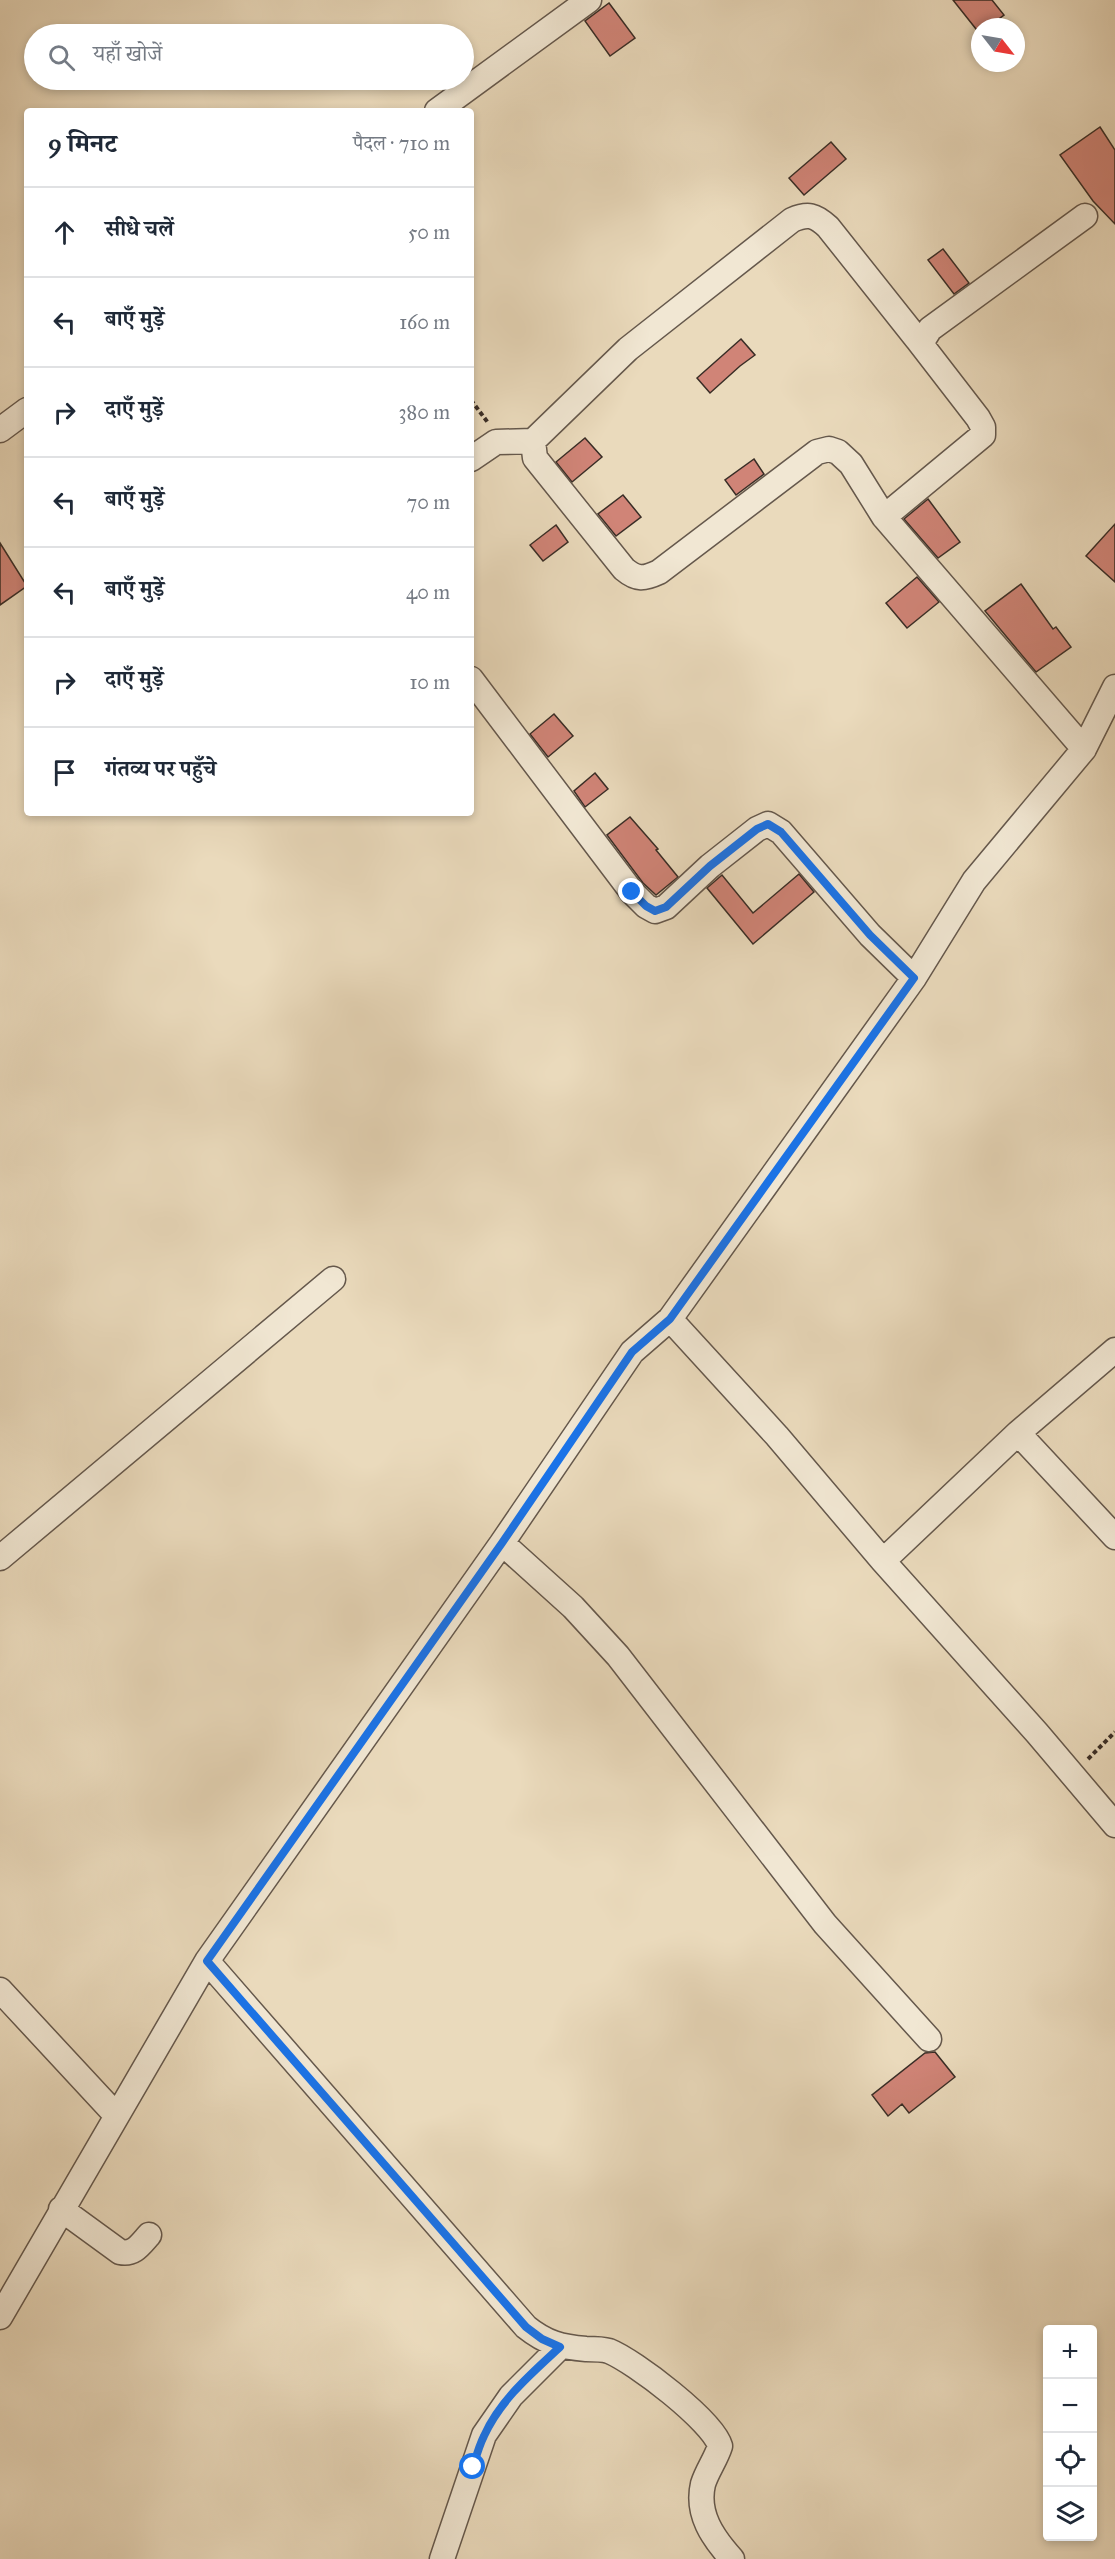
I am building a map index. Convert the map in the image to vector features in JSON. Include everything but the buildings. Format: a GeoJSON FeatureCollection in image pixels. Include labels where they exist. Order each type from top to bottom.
{"type":"FeatureCollection","features":[{"type":"Feature","properties":{"kind":"street"},"geometry":{"type":"LineString","coordinates":[[474,84],[589,0]]}},
{"type":"Feature","properties":{"kind":"street"},"geometry":{"type":"LineString","coordinates":[[441,108],[466,90]]}},
{"type":"Feature","properties":{"kind":"street"},"geometry":{"type":"LineString","coordinates":[[474,456],[496,442],[533,441],[628,349],[792,220],[805,214],[816,216],[828,226],[978,418],[983,428],[983,435],[884,517]]}},
{"type":"Feature","properties":{"kind":"street"},"geometry":{"type":"LineString","coordinates":[[917,339],[925,338],[930,329],[1085,216]]}},
{"type":"Feature","properties":{"kind":"street"},"geometry":{"type":"LineString","coordinates":[[0,430],[24,412]]}},
{"type":"Feature","properties":{"kind":"street"},"geometry":{"type":"LineString","coordinates":[[533,441],[535,458],[624,569],[634,577],[645,578],[659,572],[800,463],[828,448],[838,452],[851,464],[884,517],[1084,749]]}},
{"type":"Feature","properties":{"kind":"street"},"geometry":{"type":"LineString","coordinates":[[474,683],[632,892],[646,906],[655,911],[666,907],[710,866],[757,829],[768,824],[781,832],[870,935],[914,978]]}},
{"type":"Feature","properties":{"kind":"street"},"geometry":{"type":"LineString","coordinates":[[0,2317],[207,1961],[502,1543],[632,1352],[670,1319],[914,978],[974,881],[1084,749],[1115,687]]}},
{"type":"Feature","properties":{"kind":"street"},"geometry":{"type":"LineString","coordinates":[[0,1558],[333,1279]]}},
{"type":"Feature","properties":{"kind":"street"},"geometry":{"type":"LineString","coordinates":[[670,1319],[777,1436],[883,1561],[1115,1825]]}},
{"type":"Feature","properties":{"kind":"street"},"geometry":{"type":"LineString","coordinates":[[883,1561],[1018,1433],[1115,1350]]}},
{"type":"Feature","properties":{"kind":"street"},"geometry":{"type":"LineString","coordinates":[[1018,1433],[1115,1537]]}},
{"type":"Feature","properties":{"kind":"street"},"geometry":{"type":"LineString","coordinates":[[502,1543],[573,1607],[612,1649],[825,1924],[929,2039]]}},
{"type":"Feature","properties":{"kind":"street"},"geometry":{"type":"LineString","coordinates":[[207,1961],[526,2327],[542,2339],[560,2347],[606,2350],[626,2359],[652,2378],[712,2430],[720,2446],[704,2484],[703,2518],[711,2533],[732,2559]]}},
{"type":"Feature","properties":{"kind":"street"},"geometry":{"type":"LineString","coordinates":[[0,1990],[116,2115]]}},
{"type":"Feature","properties":{"kind":"street"},"geometry":{"type":"LineString","coordinates":[[61,2209],[120,2252],[128,2253],[136,2250],[149,2235]]}},
{"type":"Feature","properties":{"kind":"street"},"geometry":{"type":"LineString","coordinates":[[442,2559],[484,2435],[511,2396],[560,2347]]}},
{"type":"Feature","properties":{"kind":"path"},"geometry":{"type":"LineString","coordinates":[[1072,1774],[1115,1732]]}},
{"type":"Feature","properties":{"kind":"route"},"geometry":{"type":"LineString","coordinates":[[473,2467],[484,2435],[494,2419],[524,2381],[560,2347],[542,2339],[526,2327],[207,1961],[502,1543],[632,1352],[670,1319],[914,978],[870,935],[781,832],[768,824],[757,829],[710,866],[666,907],[655,911],[646,906],[632,892]]}}]}
